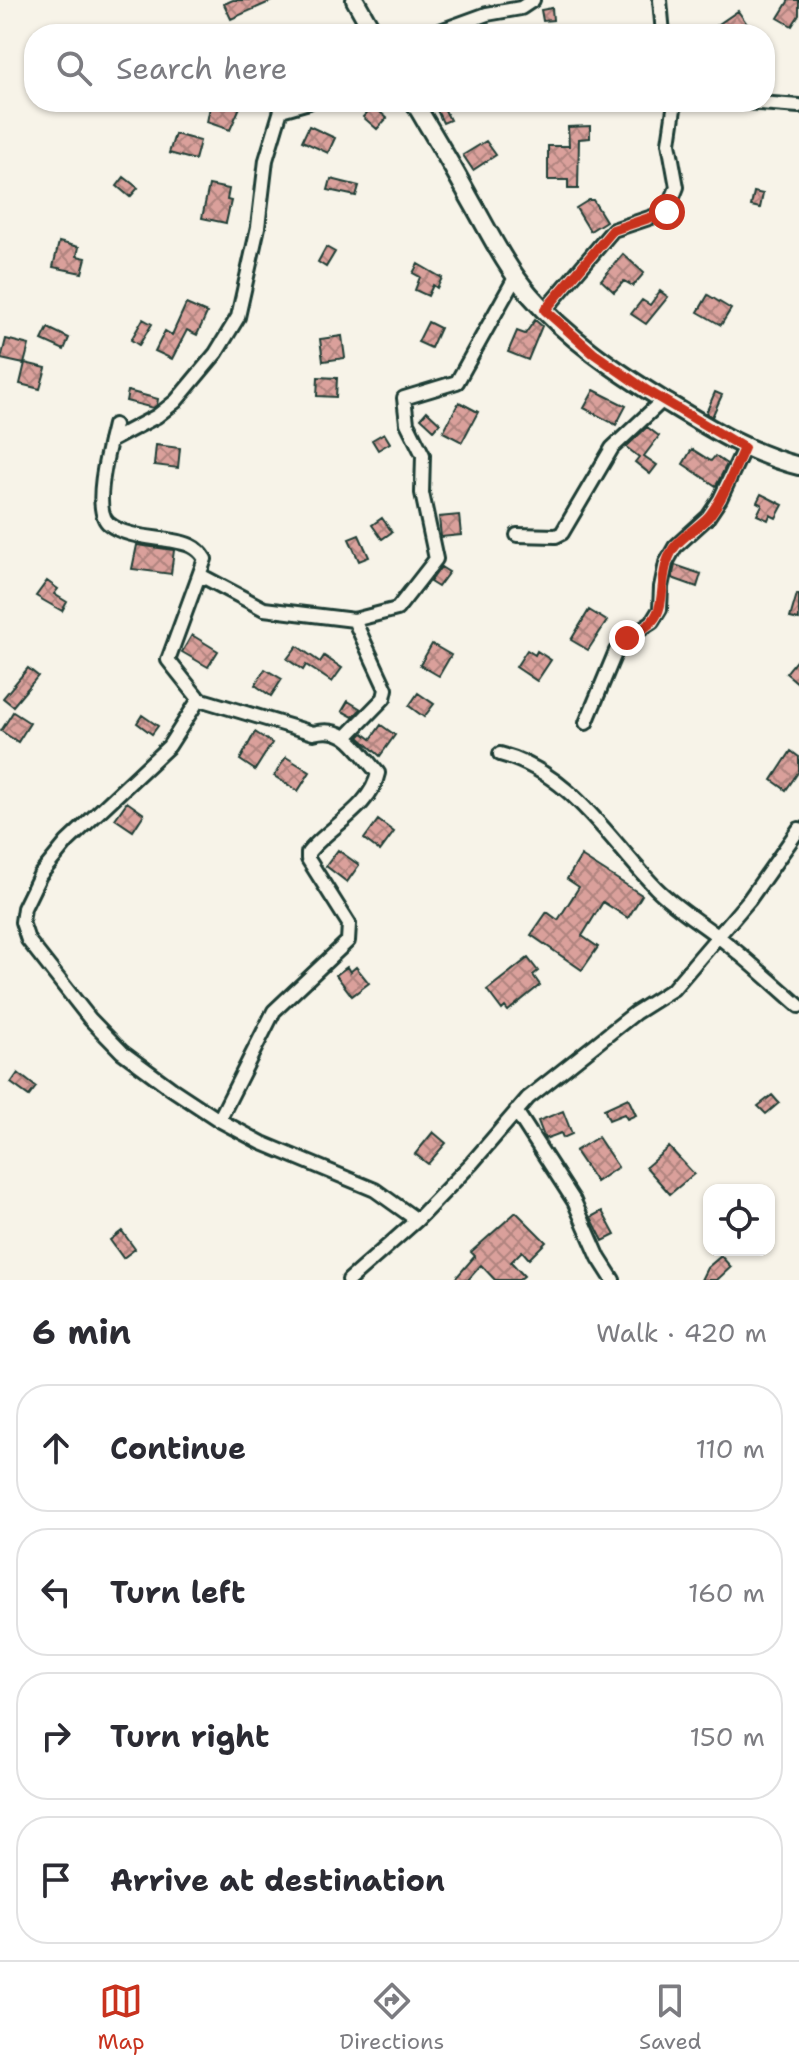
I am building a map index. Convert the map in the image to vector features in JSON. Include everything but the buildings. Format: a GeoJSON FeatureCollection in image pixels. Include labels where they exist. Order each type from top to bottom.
{"type":"FeatureCollection","features":[{"type":"Feature","properties":{"kind":"street"},"geometry":{"type":"LineString","coordinates":[[355,0],[368,24]]}},
{"type":"Feature","properties":{"kind":"street"},"geometry":{"type":"LineString","coordinates":[[460,24],[487,14],[521,8],[533,0]]}},
{"type":"Feature","properties":{"kind":"street"},"geometry":{"type":"LineString","coordinates":[[660,0],[662,24]]}},
{"type":"Feature","properties":{"kind":"street"},"geometry":{"type":"LineString","coordinates":[[775,104],[799,106]]}},
{"type":"Feature","properties":{"kind":"street"},"geometry":{"type":"LineString","coordinates":[[110,441],[157,416],[176,401],[216,353],[238,317],[258,227],[266,160],[280,112]]}},
{"type":"Feature","properties":{"kind":"street"},"geometry":{"type":"LineString","coordinates":[[420,112],[502,255],[545,310],[593,353],[695,421],[744,448],[799,466]]}},
{"type":"Feature","properties":{"kind":"street"},"geometry":{"type":"LineString","coordinates":[[545,310],[613,230],[667,212],[677,187],[669,143],[674,112]]}},
{"type":"Feature","properties":{"kind":"street"},"geometry":{"type":"LineString","coordinates":[[200,575],[264,609],[354,620],[397,609],[436,559],[422,493],[423,455],[407,423],[404,398],[457,382],[516,276]]}},
{"type":"Feature","properties":{"kind":"street"},"geometry":{"type":"LineString","coordinates":[[517,535],[556,536],[562,533],[612,448],[663,400]]}},
{"type":"Feature","properties":{"kind":"street"},"geometry":{"type":"LineString","coordinates":[[114,425],[101,489],[102,510],[107,522],[129,533],[190,544],[205,559],[168,660],[199,699],[313,733],[329,729],[347,736],[378,773],[375,786],[308,853],[308,859],[349,924],[348,941],[274,1011],[219,1120]]}},
{"type":"Feature","properties":{"kind":"street"},"geometry":{"type":"LineString","coordinates":[[586,723],[616,651],[627,638],[652,622],[660,609],[666,563],[675,547],[708,517],[744,448]]}},
{"type":"Feature","properties":{"kind":"street"},"geometry":{"type":"LineString","coordinates":[[347,736],[384,698],[386,689],[354,620]]}},
{"type":"Feature","properties":{"kind":"street"},"geometry":{"type":"LineString","coordinates":[[199,699],[169,746],[67,842],[40,875],[29,892],[22,922],[28,940],[63,988],[111,1041],[159,1080],[219,1120],[262,1143],[359,1182],[417,1220]]}},
{"type":"Feature","properties":{"kind":"street"},"geometry":{"type":"LineString","coordinates":[[500,754],[543,771],[581,803],[656,888],[799,1006]]}},
{"type":"Feature","properties":{"kind":"street"},"geometry":{"type":"LineString","coordinates":[[349,1280],[417,1220],[516,1111],[555,1074],[635,1013],[673,989],[719,937],[799,829]]}},
{"type":"Feature","properties":{"kind":"street"},"geometry":{"type":"LineString","coordinates":[[516,1111],[574,1201],[599,1258],[613,1280]]}},
{"type":"Feature","properties":{"kind":"route"},"geometry":{"type":"LineString","coordinates":[[627,638],[652,622],[660,609],[666,563],[675,547],[708,517],[744,448],[646,390],[593,353],[545,310],[613,230],[667,212]]}}]}
